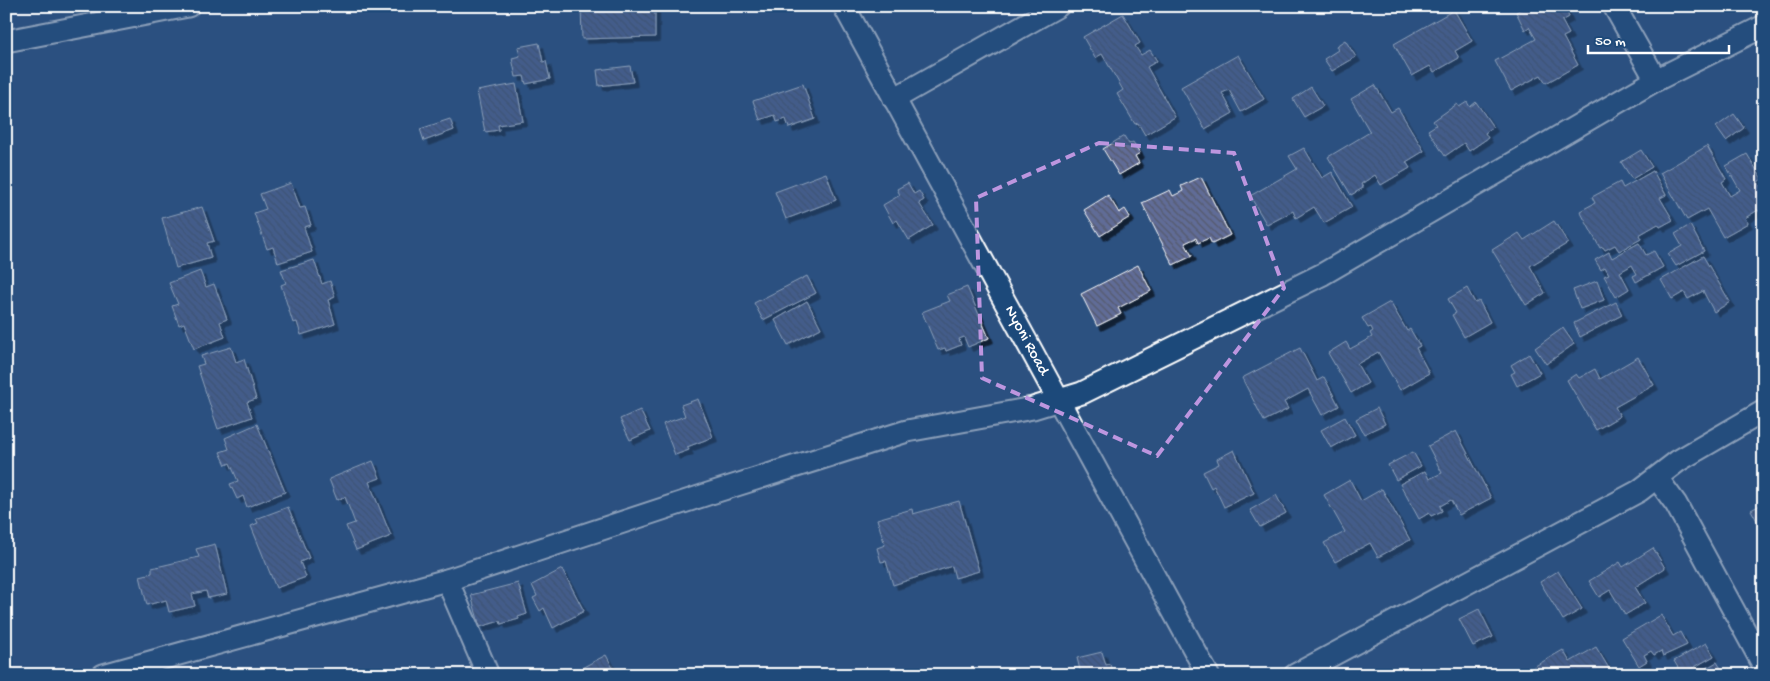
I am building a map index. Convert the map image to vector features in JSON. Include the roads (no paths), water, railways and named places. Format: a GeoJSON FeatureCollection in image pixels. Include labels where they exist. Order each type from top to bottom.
{"type":"FeatureCollection","features":[{"type":"Feature","properties":{"kind":"street"},"geometry":{"type":"LineString","coordinates":[[6,41],[188,6]]}},
{"type":"Feature","properties":{"kind":"street","name":"Nyoni Road"},"geometry":{"type":"LineString","coordinates":[[844,6],[1208,675]]}},
{"type":"Feature","properties":{"kind":"street"},"geometry":{"type":"LineString","coordinates":[[894,99],[1058,6]]}},
{"type":"Feature","properties":{"kind":"street"},"geometry":{"type":"LineString","coordinates":[[1614,6],[1656,80]]}},
{"type":"Feature","properties":{"kind":"street"},"geometry":{"type":"LineString","coordinates":[[103,675],[446,580],[907,431],[1033,408],[1082,394],[1323,274],[1656,80],[1764,26]]}},
{"type":"Feature","properties":{"kind":"street"},"geometry":{"type":"LineString","coordinates":[[1295,675],[1624,499],[1711,440],[1764,411]]}},
{"type":"Feature","properties":{"kind":"street"},"geometry":{"type":"LineString","coordinates":[[1657,478],[1676,504],[1764,666]]}},
{"type":"Feature","properties":{"kind":"street"},"geometry":{"type":"LineString","coordinates":[[446,580],[488,675]]}}]}
